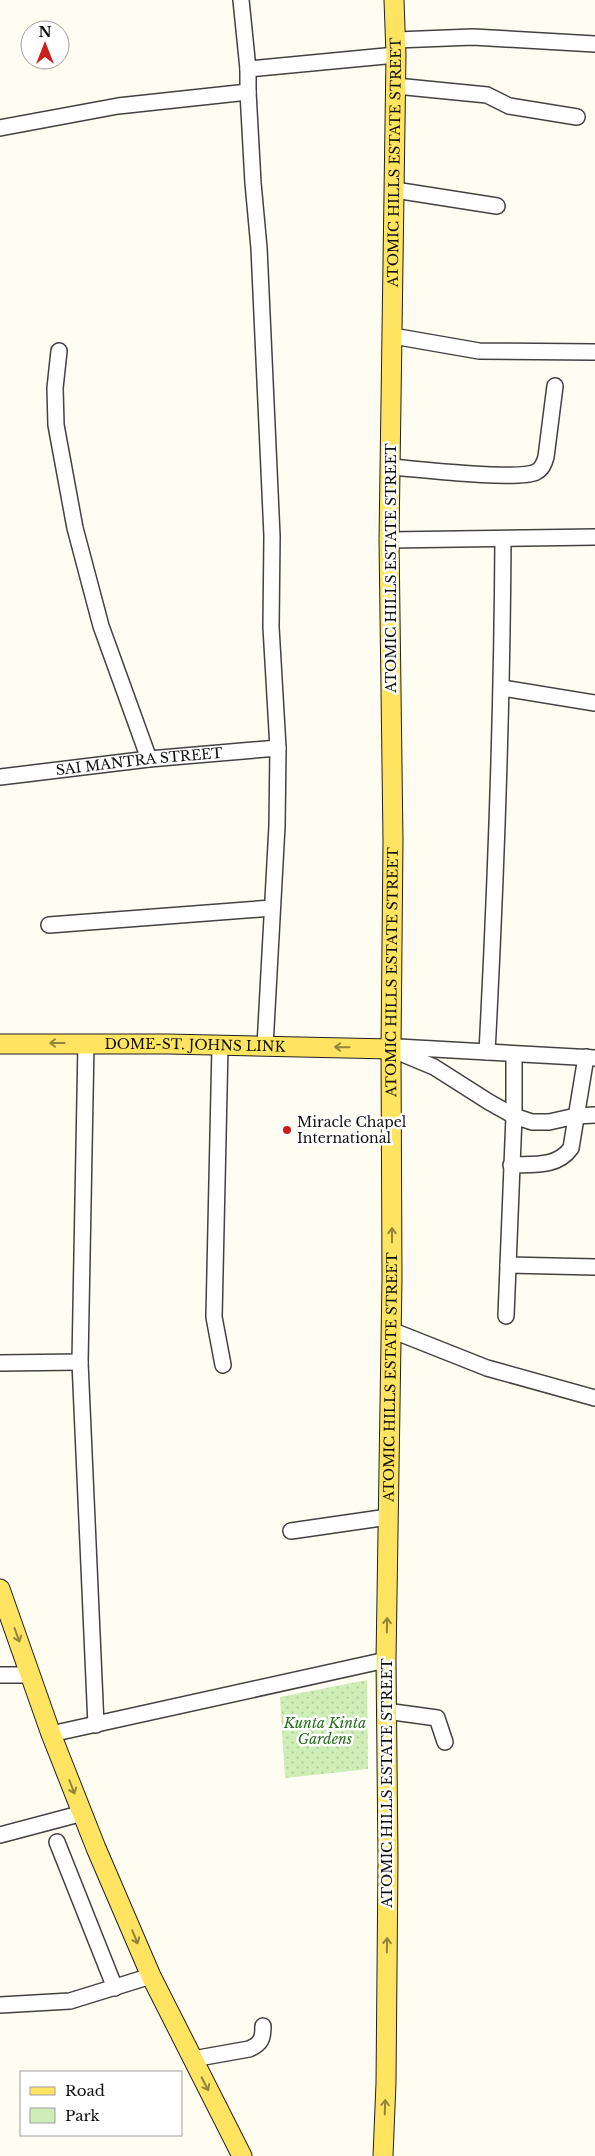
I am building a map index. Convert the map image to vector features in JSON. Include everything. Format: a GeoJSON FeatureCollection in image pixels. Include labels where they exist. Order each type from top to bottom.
{"type":"FeatureCollection","features":[{"type":"Feature","properties":{"kind":"main road","name":"ATOMIC HILLS ESTATE STREET"},"geometry":{"type":"LineString","coordinates":[[383,2156],[386,2083],[388,1859],[386,1660],[391,1330],[393,840],[389,540],[396,86],[394,0]]}},
{"type":"Feature","properties":{"kind":"main road","name":"DOME-ST. JOHNS LINK"},"geometry":{"type":"LineString","coordinates":[[0,1044],[86,1043],[391,1048]]}},
{"type":"Feature","properties":{"kind":"main road"},"geometry":{"type":"LineString","coordinates":[[0,1589],[82,1813],[151,1976],[242,2156]]}},
{"type":"Feature","properties":{"kind":"street"},"geometry":{"type":"LineString","coordinates":[[241,0],[248,69],[252,183],[259,248],[272,527],[271,626],[278,748],[277,826],[265,1046]]}},
{"type":"Feature","properties":{"kind":"street"},"geometry":{"type":"LineString","coordinates":[[248,69],[473,37],[595,44]]}},
{"type":"Feature","properties":{"kind":"street"},"geometry":{"type":"LineString","coordinates":[[396,86],[487,94],[509,106],[578,116]]}},
{"type":"Feature","properties":{"kind":"street"},"geometry":{"type":"LineString","coordinates":[[0,128],[118,106],[248,92]]}},
{"type":"Feature","properties":{"kind":"street"},"geometry":{"type":"LineString","coordinates":[[395,190],[498,206]]}},
{"type":"Feature","properties":{"kind":"street"},"geometry":{"type":"LineString","coordinates":[[393,336],[479,350],[595,352]]}},
{"type":"Feature","properties":{"kind":"street"},"geometry":{"type":"LineString","coordinates":[[59,351],[54,388],[56,425],[75,528],[101,626],[149,759]]}},
{"type":"Feature","properties":{"kind":"street"},"geometry":{"type":"LineString","coordinates":[[390,467],[514,476],[536,472],[543,467],[546,457],[555,386]]}},
{"type":"Feature","properties":{"kind":"street"},"geometry":{"type":"LineString","coordinates":[[389,540],[503,540],[595,537]]}},
{"type":"Feature","properties":{"kind":"street"},"geometry":{"type":"LineString","coordinates":[[488,1052],[502,688],[503,540]]}},
{"type":"Feature","properties":{"kind":"street"},"geometry":{"type":"LineString","coordinates":[[502,688],[595,704]]}},
{"type":"Feature","properties":{"kind":"street","name":"SAI MANTRA STREET"},"geometry":{"type":"LineString","coordinates":[[0,777],[149,759],[278,748]]}},
{"type":"Feature","properties":{"kind":"street"},"geometry":{"type":"LineString","coordinates":[[49,925],[272,908]]}},
{"type":"Feature","properties":{"kind":"street"},"geometry":{"type":"LineString","coordinates":[[86,1043],[80,1362],[96,1725]]}},
{"type":"Feature","properties":{"kind":"street"},"geometry":{"type":"LineString","coordinates":[[220,1046],[214,1317],[222,1365]]}},
{"type":"Feature","properties":{"kind":"street"},"geometry":{"type":"LineString","coordinates":[[391,1048],[591,1058],[576,1116],[571,1148],[561,1158],[550,1163],[510,1166]]}},
{"type":"Feature","properties":{"kind":"street"},"geometry":{"type":"LineString","coordinates":[[391,1048],[434,1067],[489,1102],[514,1116],[532,1122],[549,1122],[576,1116],[595,1115]]}},
{"type":"Feature","properties":{"kind":"street"},"geometry":{"type":"LineString","coordinates":[[506,1316],[510,1166],[514,1116],[514,1054]]}},
{"type":"Feature","properties":{"kind":"street"},"geometry":{"type":"LineString","coordinates":[[508,1265],[595,1267]]}},
{"type":"Feature","properties":{"kind":"street"},"geometry":{"type":"LineString","coordinates":[[391,1330],[487,1368],[595,1398]]}},
{"type":"Feature","properties":{"kind":"street"},"geometry":{"type":"LineString","coordinates":[[0,1363],[80,1362]]}},
{"type":"Feature","properties":{"kind":"street"},"geometry":{"type":"LineString","coordinates":[[291,1530],[388,1517]]}},
{"type":"Feature","properties":{"kind":"street"},"geometry":{"type":"LineString","coordinates":[[52,1734],[386,1660]]}},
{"type":"Feature","properties":{"kind":"street"},"geometry":{"type":"LineString","coordinates":[[0,1675],[31,1675]]}},
{"type":"Feature","properties":{"kind":"street"},"geometry":{"type":"LineString","coordinates":[[386,1711],[437,1718],[445,1742]]}},
{"type":"Feature","properties":{"kind":"street"},"geometry":{"type":"LineString","coordinates":[[0,1836],[82,1813]]}},
{"type":"Feature","properties":{"kind":"street"},"geometry":{"type":"LineString","coordinates":[[57,1842],[115,1988]]}},
{"type":"Feature","properties":{"kind":"street"},"geometry":{"type":"LineString","coordinates":[[0,2005],[70,2001],[151,1976]]}},
{"type":"Feature","properties":{"kind":"street"},"geometry":{"type":"LineString","coordinates":[[192,2059],[249,2049],[258,2045],[263,2038],[263,2026]]}},
{"type":"Feature","properties":{"kind":"green space","name":"Kunta Kinta Gardens"},"geometry":{"type":"Polygon","coordinates":[[[367,1680],[368,1769],[285,1778],[280,1697],[367,1680]]]}},
{"type":"Feature","properties":{"kind":"place","name":"Miracle Chapel International"},"geometry":{"type":"Point","coordinates":[287,1130]}}]}
